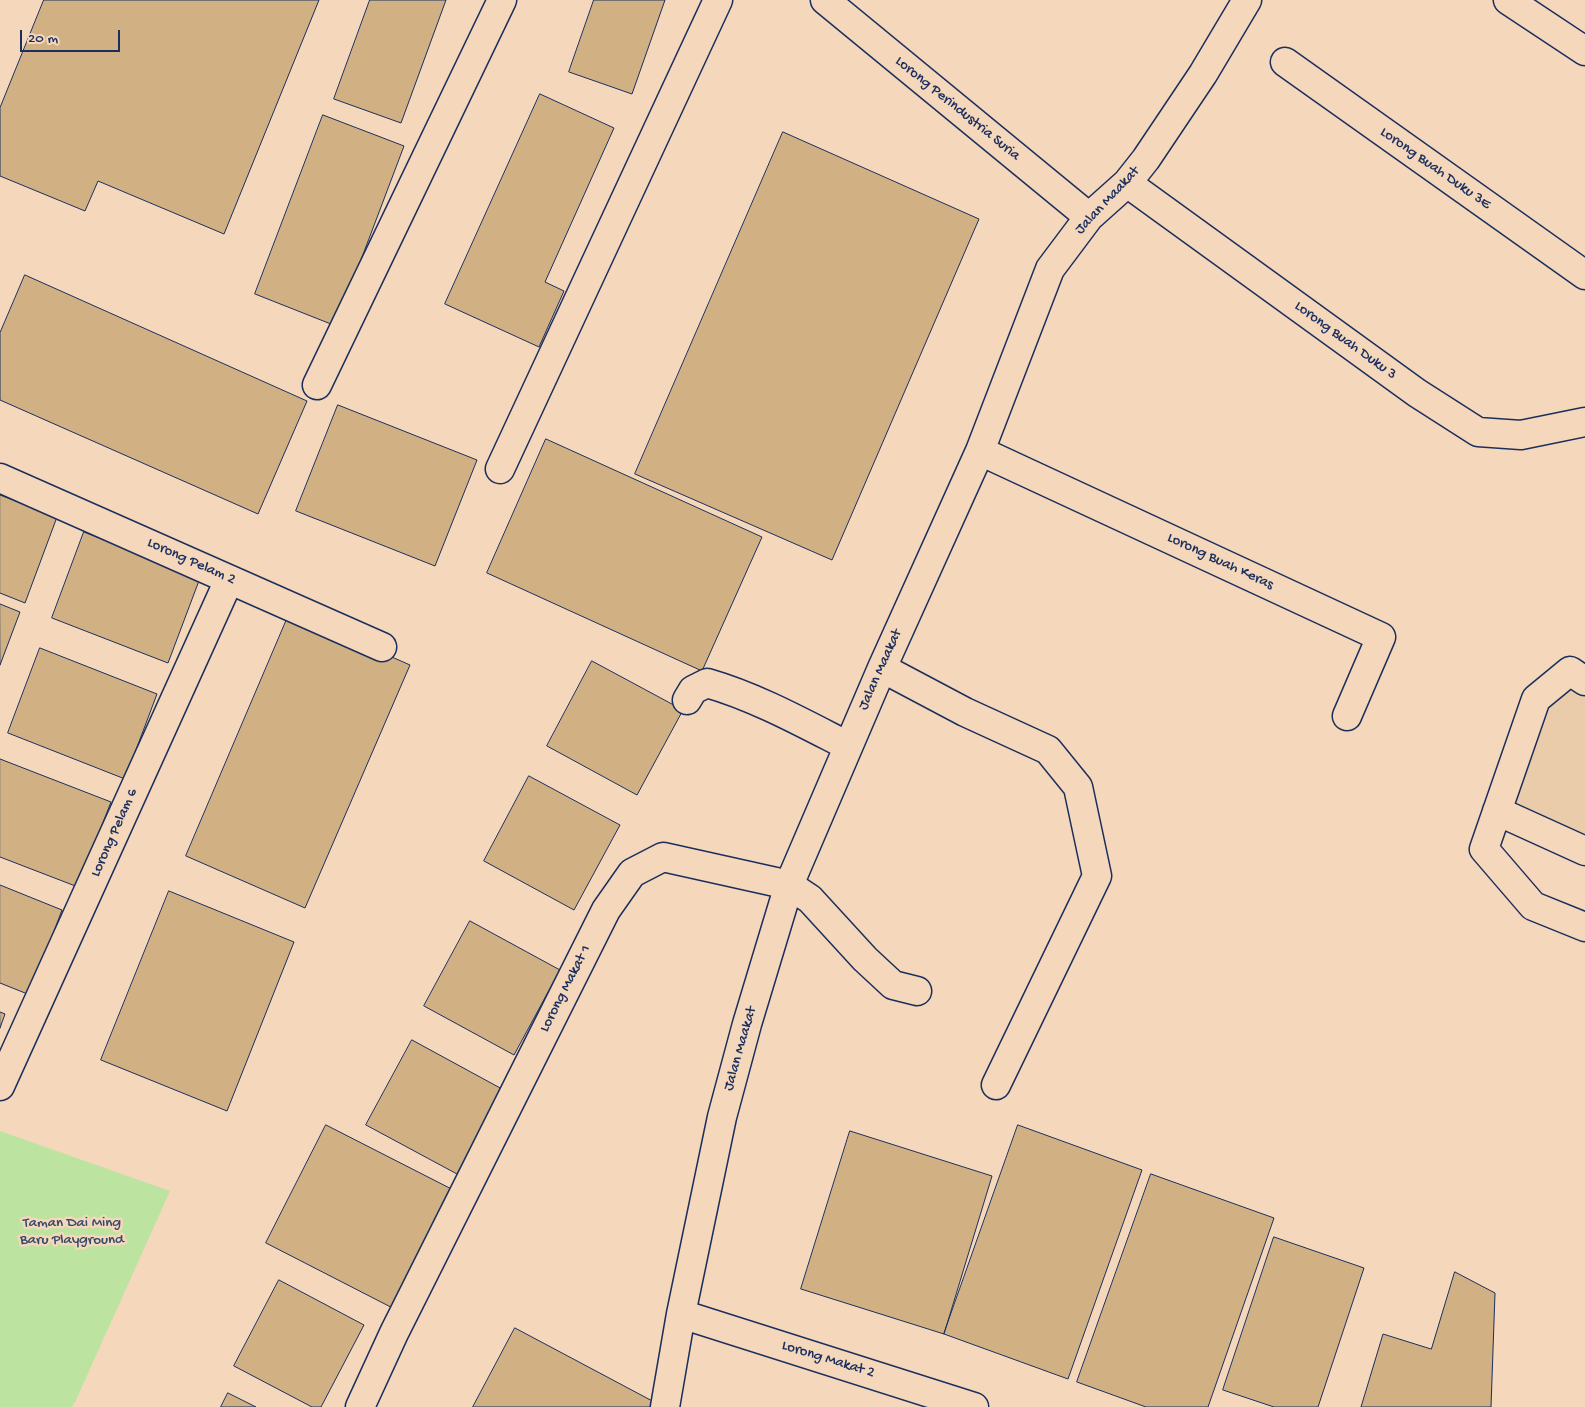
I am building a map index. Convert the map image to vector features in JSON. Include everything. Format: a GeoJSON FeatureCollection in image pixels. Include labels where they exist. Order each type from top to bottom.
{"type":"FeatureCollection","features":[{"type":"Feature","properties":{"kind":"street"},"geometry":{"type":"LineString","coordinates":[[317,385],[502,0]]}},
{"type":"Feature","properties":{"kind":"street"},"geometry":{"type":"LineString","coordinates":[[500,469],[718,0]]}},
{"type":"Feature","properties":{"kind":"street","name":"Lorong Perindustria Suria"},"geometry":{"type":"LineString","coordinates":[[825,0],[1089,217]]}},
{"type":"Feature","properties":{"kind":"street","name":"Jalan Maakat"},"geometry":{"type":"LineString","coordinates":[[665,1407],[681,1314],[722,1117],[747,1024],[789,885],[882,668],[980,451],[1050,269],[1089,217],[1127,183],[1146,159],[1203,74],[1247,0]]}},
{"type":"Feature","properties":{"kind":"street"},"geometry":{"type":"LineString","coordinates":[[1508,0],[1585,51]]}},
{"type":"Feature","properties":{"kind":"street","name":"Lorong Buah Duku 3E"},"geometry":{"type":"LineString","coordinates":[[1285,62],[1585,276]]}},
{"type":"Feature","properties":{"kind":"street","name":"Lorong Buah Duku 3"},"geometry":{"type":"LineString","coordinates":[[1127,183],[1417,393],[1478,432],[1521,435],[1585,422]]}},
{"type":"Feature","properties":{"kind":"street","name":"Lorong Buah Keras"},"geometry":{"type":"LineString","coordinates":[[980,451],[1381,637],[1347,716]]}},
{"type":"Feature","properties":{"kind":"street","name":"Lorong Pelam 2"},"geometry":{"type":"LineString","coordinates":[[0,478],[382,647]]}},
{"type":"Feature","properties":{"kind":"street","name":"Lorong Pelam 6"},"geometry":{"type":"LineString","coordinates":[[0,1086],[229,580]]}},
{"type":"Feature","properties":{"kind":"street"},"geometry":{"type":"LineString","coordinates":[[882,668],[965,712],[1048,750],[1078,787],[1097,876],[996,1085]]}},
{"type":"Feature","properties":{"kind":"street"},"geometry":{"type":"LineString","coordinates":[[1585,681],[1570,671],[1536,699],[1484,849],[1534,906],[1585,927]]}},
{"type":"Feature","properties":{"kind":"street"},"geometry":{"type":"LineString","coordinates":[[687,700],[693,690],[707,683],[730,690],[848,746]]}},
{"type":"Feature","properties":{"kind":"street"},"geometry":{"type":"LineString","coordinates":[[1497,811],[1585,851]]}},
{"type":"Feature","properties":{"kind":"street","name":"Lorong Makat 1"},"geometry":{"type":"LineString","coordinates":[[360,1407],[398,1324],[606,910],[632,873],[663,857],[789,885],[810,899],[865,959],[893,985],[916,991]]}},
{"type":"Feature","properties":{"kind":"street","name":"Lorong Makat 2"},"geometry":{"type":"LineString","coordinates":[[681,1314],[947,1402],[974,1407]]}},
{"type":"Feature","properties":{"kind":"shaded area"},"geometry":{"type":"Polygon","coordinates":[[[1585,673],[1585,866],[1504,831],[1551,705],[1585,673]]]}},
{"type":"Feature","properties":{"kind":"green space","name":"Taman Dai Ming Baru Playground"},"geometry":{"type":"Polygon","coordinates":[[[0,1131],[170,1191],[72,1407],[0,1407],[0,1131]]]}},
{"type":"Feature","properties":{"kind":"building"},"geometry":{"type":"Polygon","coordinates":[[[44,0],[319,0],[224,234],[98,181],[85,211],[0,176],[0,108],[44,0]]]}},
{"type":"Feature","properties":{"kind":"building"},"geometry":{"type":"Polygon","coordinates":[[[370,0],[446,0],[401,123],[334,99],[370,0]]]}},
{"type":"Feature","properties":{"kind":"building"},"geometry":{"type":"Polygon","coordinates":[[[594,0],[665,0],[632,94],[569,72],[594,0]]]}},
{"type":"Feature","properties":{"kind":"building"},"geometry":{"type":"Polygon","coordinates":[[[540,94],[614,128],[545,282],[564,291],[539,347],[445,304],[540,94]]]}},
{"type":"Feature","properties":{"kind":"building"},"geometry":{"type":"Polygon","coordinates":[[[323,115],[404,146],[336,326],[255,294],[323,115]]]}},
{"type":"Feature","properties":{"kind":"building"},"geometry":{"type":"Polygon","coordinates":[[[783,132],[979,219],[832,560],[635,474],[783,132]]]}},
{"type":"Feature","properties":{"kind":"building"},"geometry":{"type":"Polygon","coordinates":[[[25,275],[307,401],[258,514],[0,400],[0,333],[25,275]]]}},
{"type":"Feature","properties":{"kind":"building"},"geometry":{"type":"Polygon","coordinates":[[[338,405],[477,460],[435,566],[296,511],[338,405]]]}},
{"type":"Feature","properties":{"kind":"building"},"geometry":{"type":"Polygon","coordinates":[[[546,439],[762,537],[702,671],[487,573],[546,439]]]}},
{"type":"Feature","properties":{"kind":"building"},"geometry":{"type":"Polygon","coordinates":[[[0,495],[57,517],[25,603],[0,593],[0,495]]]}},
{"type":"Feature","properties":{"kind":"building"},"geometry":{"type":"Polygon","coordinates":[[[84,532],[200,578],[168,663],[52,618],[84,532]]]}},
{"type":"Feature","properties":{"kind":"building"},"geometry":{"type":"Polygon","coordinates":[[[0,604],[20,612],[0,665],[0,604]]]}},
{"type":"Feature","properties":{"kind":"building"},"geometry":{"type":"Polygon","coordinates":[[[290,612],[410,665],[305,908],[186,856],[290,612]]]}},
{"type":"Feature","properties":{"kind":"building"},"geometry":{"type":"Polygon","coordinates":[[[40,648],[157,694],[125,779],[8,733],[40,648]]]}},
{"type":"Feature","properties":{"kind":"building"},"geometry":{"type":"Polygon","coordinates":[[[592,661],[683,710],[637,795],[547,746],[592,661]]]}},
{"type":"Feature","properties":{"kind":"building"},"geometry":{"type":"Polygon","coordinates":[[[0,759],[111,802],[78,887],[0,857],[0,759]]]}},
{"type":"Feature","properties":{"kind":"building"},"geometry":{"type":"Polygon","coordinates":[[[529,776],[620,825],[574,910],[484,861],[529,776]]]}},
{"type":"Feature","properties":{"kind":"building"},"geometry":{"type":"Polygon","coordinates":[[[0,885],[62,910],[30,995],[0,983],[0,885]]]}},
{"type":"Feature","properties":{"kind":"building"},"geometry":{"type":"Polygon","coordinates":[[[169,891],[294,942],[227,1111],[101,1060],[169,891]]]}},
{"type":"Feature","properties":{"kind":"building"},"geometry":{"type":"Polygon","coordinates":[[[470,921],[560,970],[514,1055],[424,1006],[470,921]]]}},
{"type":"Feature","properties":{"kind":"building"},"geometry":{"type":"Polygon","coordinates":[[[0,1012],[5,1014],[0,1028],[0,1012]]]}},
{"type":"Feature","properties":{"kind":"building"},"geometry":{"type":"Polygon","coordinates":[[[412,1040],[502,1089],[457,1174],[366,1125],[412,1040]]]}},
{"type":"Feature","properties":{"kind":"building"},"geometry":{"type":"Polygon","coordinates":[[[326,1125],[475,1201],[416,1320],[266,1243],[326,1125]]]}},
{"type":"Feature","properties":{"kind":"building"},"geometry":{"type":"Polygon","coordinates":[[[1018,1125],[1142,1170],[1068,1379],[944,1334],[1018,1125]]]}},
{"type":"Feature","properties":{"kind":"building"},"geometry":{"type":"Polygon","coordinates":[[[850,1131],[992,1176],[944,1334],[801,1289],[850,1131]]]}},
{"type":"Feature","properties":{"kind":"building"},"geometry":{"type":"Polygon","coordinates":[[[1151,1174],[1274,1218],[1208,1407],[1146,1407],[1077,1382],[1151,1174]]]}},
{"type":"Feature","properties":{"kind":"building"},"geometry":{"type":"Polygon","coordinates":[[[1274,1237],[1364,1268],[1318,1407],[1274,1407],[1223,1390],[1274,1237]]]}},
{"type":"Feature","properties":{"kind":"building"},"geometry":{"type":"Polygon","coordinates":[[[1455,1272],[1495,1293],[1491,1407],[1361,1407],[1383,1334],[1431,1349],[1455,1272]]]}},
{"type":"Feature","properties":{"kind":"building"},"geometry":{"type":"Polygon","coordinates":[[[279,1280],[364,1325],[321,1407],[312,1407],[234,1366],[279,1280]]]}},
{"type":"Feature","properties":{"kind":"building"},"geometry":{"type":"Polygon","coordinates":[[[515,1328],[658,1404],[657,1407],[473,1407],[515,1328]]]}},
{"type":"Feature","properties":{"kind":"building"},"geometry":{"type":"Polygon","coordinates":[[[228,1393],[256,1407],[221,1407],[228,1393]]]}}]}
